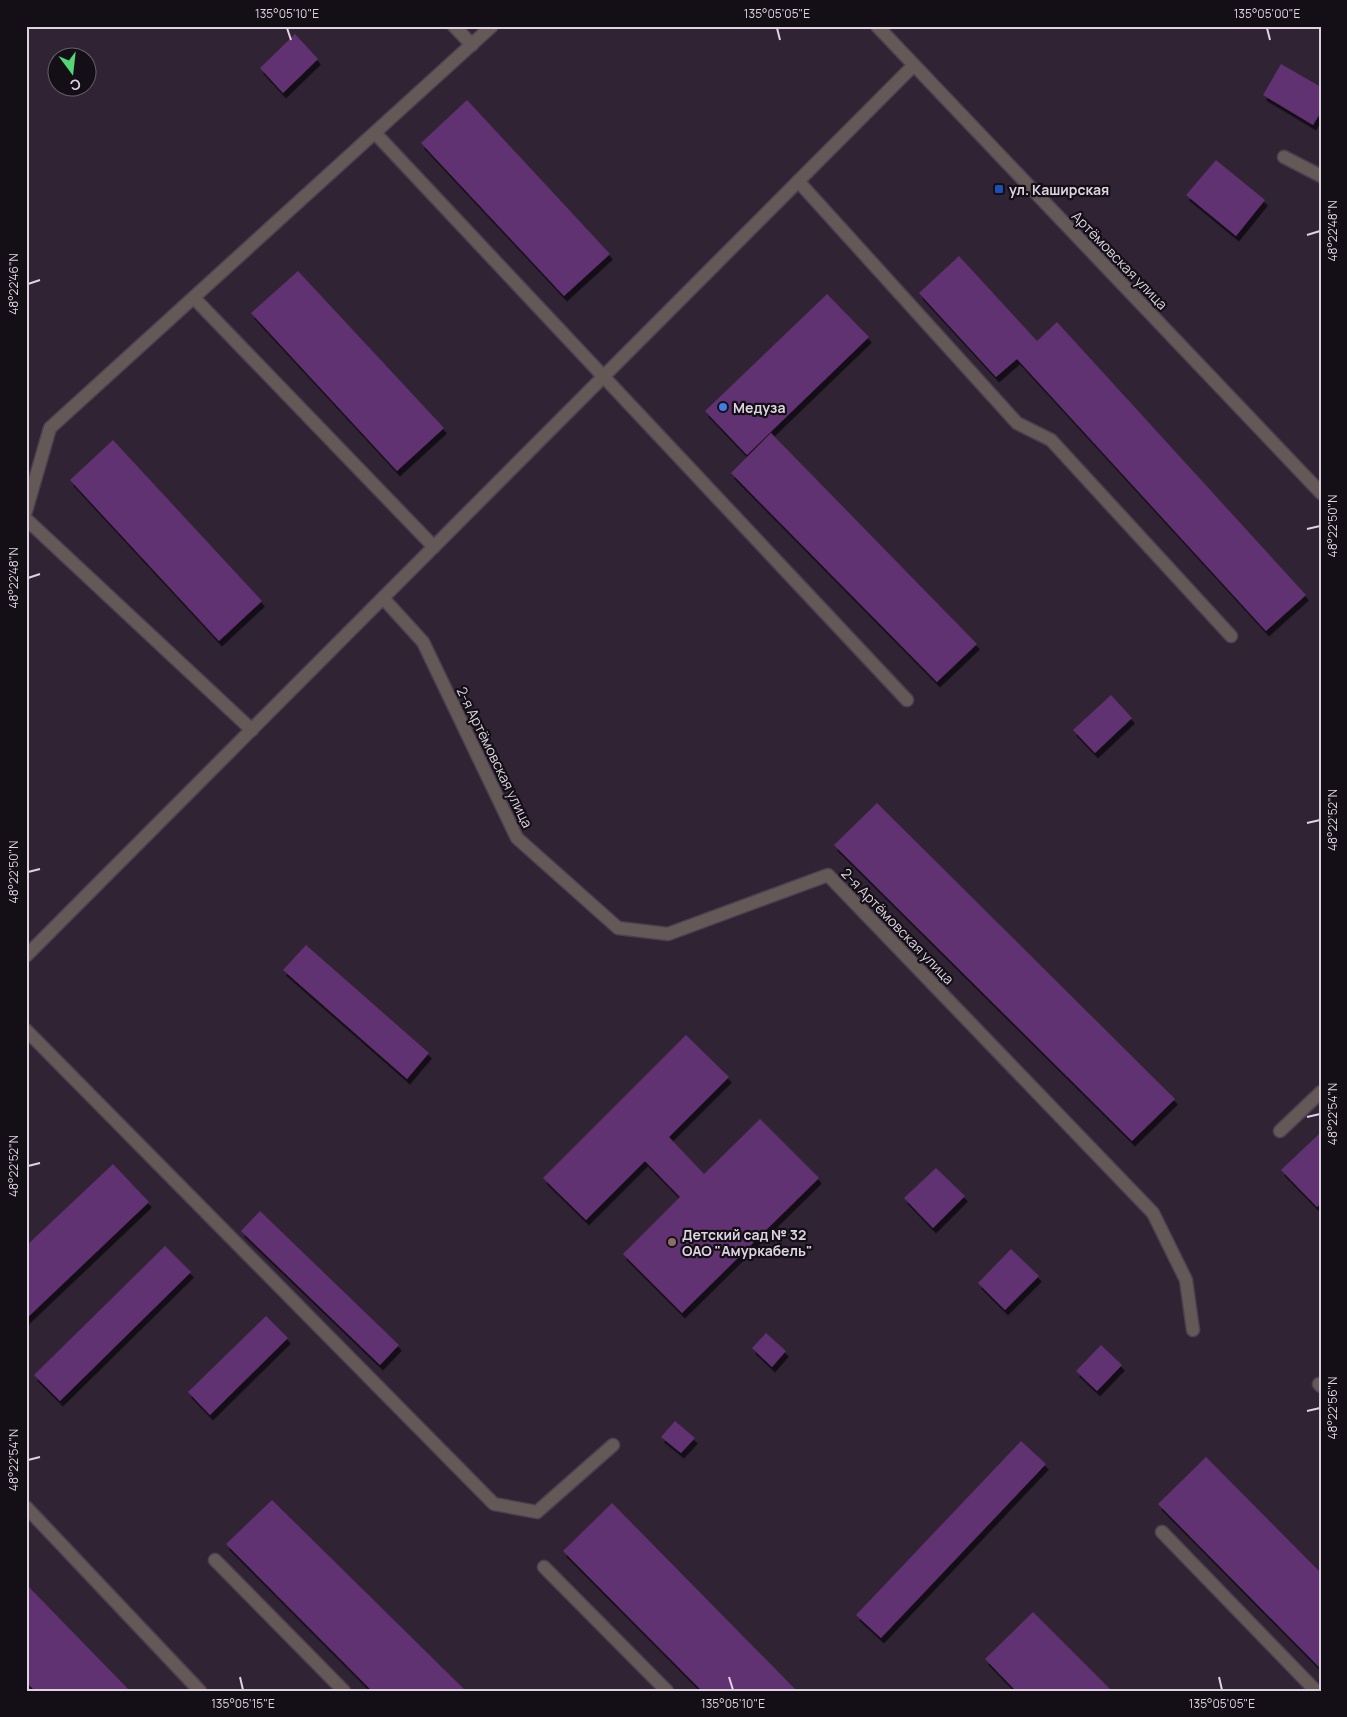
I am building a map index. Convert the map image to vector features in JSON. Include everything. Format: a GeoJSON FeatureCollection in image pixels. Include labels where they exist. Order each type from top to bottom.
{"type":"FeatureCollection","features":[{"type":"Feature","properties":{"kind":"street"},"geometry":{"type":"LineString","coordinates":[[454,26],[472,44]]}},
{"type":"Feature","properties":{"kind":"street"},"geometry":{"type":"LineString","coordinates":[[26,511],[50,428],[492,26]]}},
{"type":"Feature","properties":{"kind":"street","name":"Артёмовская улица"},"geometry":{"type":"LineString","coordinates":[[877,26],[1321,493]]}},
{"type":"Feature","properties":{"kind":"street"},"geometry":{"type":"LineString","coordinates":[[28,952],[252,730],[914,65]]}},
{"type":"Feature","properties":{"kind":"street"},"geometry":{"type":"LineString","coordinates":[[374,133],[907,700]]}},
{"type":"Feature","properties":{"kind":"street"},"geometry":{"type":"LineString","coordinates":[[1284,157],[1321,176]]}},
{"type":"Feature","properties":{"kind":"street"},"geometry":{"type":"LineString","coordinates":[[798,181],[1017,423],[1051,440],[1231,636]]}},
{"type":"Feature","properties":{"kind":"street"},"geometry":{"type":"LineString","coordinates":[[194,298],[434,547]]}},
{"type":"Feature","properties":{"kind":"street"},"geometry":{"type":"LineString","coordinates":[[26,519],[252,730]]}},
{"type":"Feature","properties":{"kind":"street","name":"2-я Артёмовская улица"},"geometry":{"type":"LineString","coordinates":[[383,598],[423,642],[517,838],[618,928],[668,934],[828,875],[1153,1213],[1186,1280],[1193,1330]]}},
{"type":"Feature","properties":{"kind":"street"},"geometry":{"type":"LineString","coordinates":[[26,1030],[494,1504],[537,1512],[613,1445]]}},
{"type":"Feature","properties":{"kind":"street"},"geometry":{"type":"LineString","coordinates":[[1280,1131],[1321,1092]]}},
{"type":"Feature","properties":{"kind":"street"},"geometry":{"type":"LineString","coordinates":[[26,1507],[200,1691]]}},
{"type":"Feature","properties":{"kind":"street"},"geometry":{"type":"LineString","coordinates":[[1162,1532],[1316,1691]]}},
{"type":"Feature","properties":{"kind":"street"},"geometry":{"type":"LineString","coordinates":[[215,1560],[344,1691]]}},
{"type":"Feature","properties":{"kind":"street"},"geometry":{"type":"LineString","coordinates":[[544,1567],[667,1691]]}},
{"type":"Feature","properties":{"kind":"building"},"geometry":{"type":"Polygon","coordinates":[[[295,34],[318,59],[283,93],[260,68],[295,34]]]}},
{"type":"Feature","properties":{"kind":"building"},"geometry":{"type":"Polygon","coordinates":[[[1281,64],[1321,87],[1321,112],[1313,125],[1263,95],[1281,64]]]}},
{"type":"Feature","properties":{"kind":"building"},"geometry":{"type":"Polygon","coordinates":[[[467,100],[610,254],[564,296],[421,143],[467,100]]]}},
{"type":"Feature","properties":{"kind":"building"},"geometry":{"type":"Polygon","coordinates":[[[1216,160],[1265,200],[1236,236],[1186,195],[1216,160]]]}},
{"type":"Feature","properties":{"kind":"building"},"geometry":{"type":"Polygon","coordinates":[[[959,256],[1037,341],[1057,322],[1306,595],[1266,631],[1017,359],[996,377],[919,293],[959,256]]]}},
{"type":"Feature","properties":{"kind":"building"},"geometry":{"type":"Polygon","coordinates":[[[298,271],[444,428],[397,471],[251,313],[298,271]]]}},
{"type":"Feature","properties":{"kind":"building"},"geometry":{"type":"Polygon","coordinates":[[[827,294],[869,337],[747,455],[705,411],[827,294]]]}},
{"type":"Feature","properties":{"kind":"building"},"geometry":{"type":"Polygon","coordinates":[[[771,433],[977,644],[937,682],[731,473],[771,433]]]}},
{"type":"Feature","properties":{"kind":"building"},"geometry":{"type":"Polygon","coordinates":[[[113,440],[262,601],[219,641],[70,480],[113,440]]]}},
{"type":"Feature","properties":{"kind":"building"},"geometry":{"type":"Polygon","coordinates":[[[1111,695],[1132,718],[1095,753],[1073,730],[1111,695]]]}},
{"type":"Feature","properties":{"kind":"building"},"geometry":{"type":"Polygon","coordinates":[[[877,803],[1175,1099],[1132,1141],[834,845],[877,803]]]}},
{"type":"Feature","properties":{"kind":"building"},"geometry":{"type":"Polygon","coordinates":[[[306,945],[429,1053],[407,1079],[283,970],[306,945]]]}},
{"type":"Feature","properties":{"kind":"building"},"geometry":{"type":"Polygon","coordinates":[[[686,1035],[729,1077],[669,1137],[704,1174],[760,1119],[819,1178],[682,1313],[623,1254],[680,1197],[645,1161],[586,1220],[543,1178],[686,1035]]]}},
{"type":"Feature","properties":{"kind":"building"},"geometry":{"type":"Polygon","coordinates":[[[1321,1132],[1321,1204],[1317,1207],[1281,1170],[1321,1132]]]}},
{"type":"Feature","properties":{"kind":"building"},"geometry":{"type":"Polygon","coordinates":[[[113,1164],[149,1202],[26,1319],[26,1246],[113,1164]]]}},
{"type":"Feature","properties":{"kind":"building"},"geometry":{"type":"Polygon","coordinates":[[[936,1168],[965,1196],[933,1228],[904,1198],[936,1168]]]}},
{"type":"Feature","properties":{"kind":"building"},"geometry":{"type":"Polygon","coordinates":[[[260,1211],[399,1345],[380,1365],[241,1231],[260,1211]]]}},
{"type":"Feature","properties":{"kind":"building"},"geometry":{"type":"Polygon","coordinates":[[[165,1246],[191,1272],[60,1401],[34,1375],[165,1246]]]}},
{"type":"Feature","properties":{"kind":"building"},"geometry":{"type":"Polygon","coordinates":[[[1011,1249],[1039,1276],[1005,1310],[978,1283],[1011,1249]]]}},
{"type":"Feature","properties":{"kind":"building"},"geometry":{"type":"Polygon","coordinates":[[[266,1316],[288,1338],[210,1415],[188,1392],[266,1316]]]}},
{"type":"Feature","properties":{"kind":"building"},"geometry":{"type":"Polygon","coordinates":[[[766,1333],[786,1351],[772,1367],[752,1348],[766,1333]]]}},
{"type":"Feature","properties":{"kind":"building"},"geometry":{"type":"Polygon","coordinates":[[[1101,1345],[1122,1365],[1097,1391],[1076,1371],[1101,1345]]]}},
{"type":"Feature","properties":{"kind":"building"},"geometry":{"type":"Polygon","coordinates":[[[675,1421],[695,1438],[681,1453],[661,1437],[675,1421]]]}},
{"type":"Feature","properties":{"kind":"building"},"geometry":{"type":"Polygon","coordinates":[[[1021,1441],[1046,1464],[881,1638],[856,1615],[1021,1441]]]}},
{"type":"Feature","properties":{"kind":"building"},"geometry":{"type":"Polygon","coordinates":[[[1206,1457],[1321,1573],[1321,1669],[1158,1504],[1206,1457]]]}},
{"type":"Feature","properties":{"kind":"building"},"geometry":{"type":"Polygon","coordinates":[[[272,1500],[466,1691],[372,1691],[226,1544],[272,1500]]]}},
{"type":"Feature","properties":{"kind":"building"},"geometry":{"type":"Polygon","coordinates":[[[612,1503],[797,1691],[702,1691],[563,1551],[612,1503]]]}},
{"type":"Feature","properties":{"kind":"building"},"geometry":{"type":"Polygon","coordinates":[[[26,1584],[130,1691],[35,1691],[26,1682],[26,1584]]]}},
{"type":"Feature","properties":{"kind":"building"},"geometry":{"type":"Polygon","coordinates":[[[1033,1612],[1112,1691],[1016,1691],[985,1659],[1033,1612]]]}},
{"type":"Feature","properties":{"kind":"place","name":"ул. Каширская"},"geometry":{"type":"Point","coordinates":[999,189]}},
{"type":"Feature","properties":{"kind":"place","name":"Медуза"},"geometry":{"type":"Point","coordinates":[723,407]}},
{"type":"Feature","properties":{"kind":"place","name":"Детский сад № 32 ОАО \"Амуркабель\""},"geometry":{"type":"Point","coordinates":[672,1242]}}]}
